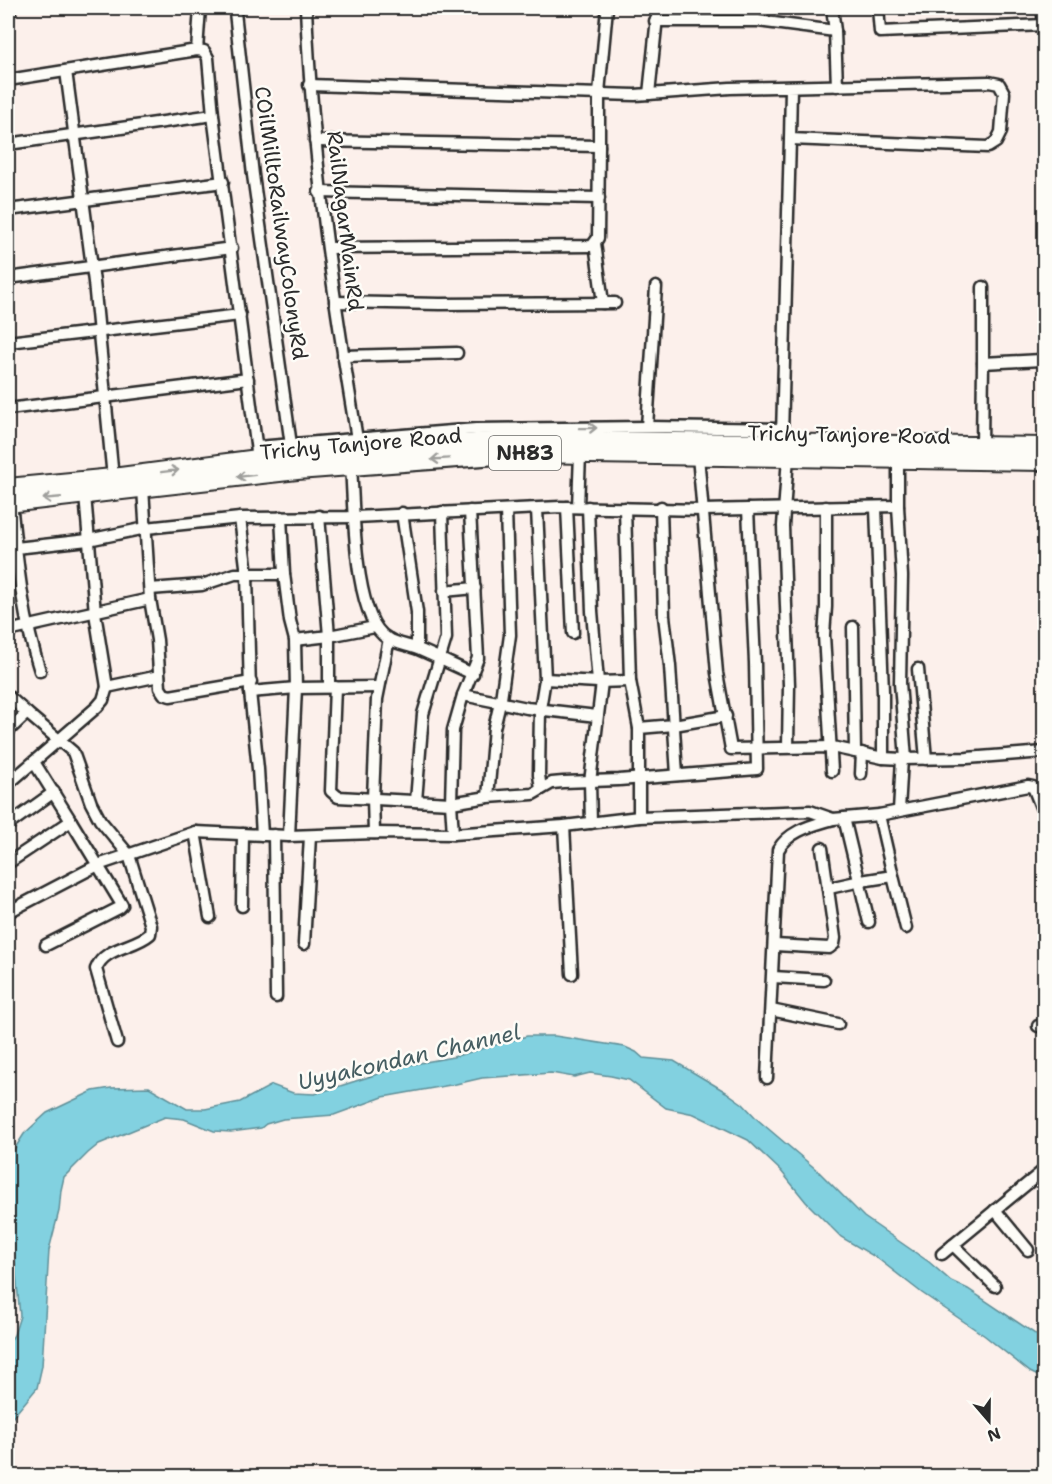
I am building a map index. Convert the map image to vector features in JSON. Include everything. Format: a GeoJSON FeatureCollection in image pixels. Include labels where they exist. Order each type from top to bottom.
{"type":"FeatureCollection","features":[{"type":"Feature","properties":{"kind":"highway","name":"Trichy Tanjore Road"},"geometry":{"type":"LineString","coordinates":[[9,498],[258,453],[359,450],[525,440],[1044,447]]}},
{"type":"Feature","properties":{"kind":"highway","name":"Trichy Tanjore Road"},"geometry":{"type":"LineString","coordinates":[[9,498],[85,495],[351,466],[525,453],[698,456],[784,443],[898,458],[1044,461]]}},
{"type":"Feature","properties":{"kind":"street"},"geometry":{"type":"LineString","coordinates":[[8,12],[9,8]]}},
{"type":"Feature","properties":{"kind":"street"},"geometry":{"type":"LineString","coordinates":[[197,51],[200,8]]}},
{"type":"Feature","properties":{"kind":"street","name":"COilMilltoRailwayColonyRd"},"geometry":{"type":"LineString","coordinates":[[237,8],[235,12],[253,175],[291,445]]}},
{"type":"Feature","properties":{"kind":"street","name":"RailNagarMainRd"},"geometry":{"type":"LineString","coordinates":[[306,8],[309,85],[319,192],[357,439]]}},
{"type":"Feature","properties":{"kind":"street"},"geometry":{"type":"LineString","coordinates":[[336,302],[609,303],[596,243],[599,198],[599,93],[605,8],[612,8]]}},
{"type":"Feature","properties":{"kind":"street"},"geometry":{"type":"LineString","coordinates":[[649,94],[657,8]]}},
{"type":"Feature","properties":{"kind":"street"},"geometry":{"type":"LineString","coordinates":[[832,8],[837,86]]}},
{"type":"Feature","properties":{"kind":"street"},"geometry":{"type":"LineString","coordinates":[[878,8],[880,32],[1044,26]]}},
{"type":"Feature","properties":{"kind":"street"},"geometry":{"type":"LineString","coordinates":[[1042,8],[1044,20]]}},
{"type":"Feature","properties":{"kind":"street"},"geometry":{"type":"LineString","coordinates":[[655,21],[758,21],[835,31]]}},
{"type":"Feature","properties":{"kind":"street"},"geometry":{"type":"LineString","coordinates":[[8,80],[204,51],[208,58],[213,115],[258,453],[291,445],[476,429],[647,427],[784,443]]}},
{"type":"Feature","properties":{"kind":"street"},"geometry":{"type":"LineString","coordinates":[[66,71],[92,267],[113,478]]}},
{"type":"Feature","properties":{"kind":"street"},"geometry":{"type":"LineString","coordinates":[[309,85],[649,94],[730,88],[989,82],[999,84],[1004,93],[1001,132],[996,141],[988,147],[790,139]]}},
{"type":"Feature","properties":{"kind":"street"},"geometry":{"type":"LineString","coordinates":[[788,747],[789,685],[783,526],[791,87]]}},
{"type":"Feature","properties":{"kind":"street"},"geometry":{"type":"LineString","coordinates":[[8,144],[213,115]]}},
{"type":"Feature","properties":{"kind":"street"},"geometry":{"type":"LineString","coordinates":[[315,141],[599,146]]}},
{"type":"Feature","properties":{"kind":"street"},"geometry":{"type":"LineString","coordinates":[[8,210],[223,182]]}},
{"type":"Feature","properties":{"kind":"street"},"geometry":{"type":"LineString","coordinates":[[319,192],[599,198]]}},
{"type":"Feature","properties":{"kind":"street"},"geometry":{"type":"LineString","coordinates":[[328,248],[588,247],[596,243]]}},
{"type":"Feature","properties":{"kind":"street"},"geometry":{"type":"LineString","coordinates":[[8,278],[232,248]]}},
{"type":"Feature","properties":{"kind":"street"},"geometry":{"type":"LineString","coordinates":[[647,427],[656,287]]}},
{"type":"Feature","properties":{"kind":"street"},"geometry":{"type":"LineString","coordinates":[[982,447],[983,287]]}},
{"type":"Feature","properties":{"kind":"street"},"geometry":{"type":"LineString","coordinates":[[8,342],[240,315]]}},
{"type":"Feature","properties":{"kind":"street"},"geometry":{"type":"LineString","coordinates":[[343,356],[457,353]]}},
{"type":"Feature","properties":{"kind":"street"},"geometry":{"type":"LineString","coordinates":[[983,363],[1041,360]]}},
{"type":"Feature","properties":{"kind":"street"},"geometry":{"type":"LineString","coordinates":[[8,410],[248,379]]}},
{"type":"Feature","properties":{"kind":"street"},"geometry":{"type":"LineString","coordinates":[[573,633],[580,454]]}},
{"type":"Feature","properties":{"kind":"street"},"geometry":{"type":"LineString","coordinates":[[698,456],[717,673],[731,749],[832,747],[883,758],[904,759],[967,758],[1044,752]]}},
{"type":"Feature","properties":{"kind":"street"},"geometry":{"type":"LineString","coordinates":[[898,458],[902,576],[900,683],[904,759],[899,810]]}},
{"type":"Feature","properties":{"kind":"street"},"geometry":{"type":"LineString","coordinates":[[351,466],[359,572],[365,603],[375,627],[389,639],[417,648],[473,674]]}},
{"type":"Feature","properties":{"kind":"street"},"geometry":{"type":"LineString","coordinates":[[143,488],[150,594],[157,640],[160,688],[164,694],[170,696],[250,687],[379,687]]}},
{"type":"Feature","properties":{"kind":"street"},"geometry":{"type":"LineString","coordinates":[[8,784],[97,706],[103,700],[107,687],[95,613],[85,495]]}},
{"type":"Feature","properties":{"kind":"street"},"geometry":{"type":"LineString","coordinates":[[9,498],[29,627],[40,671]]}},
{"type":"Feature","properties":{"kind":"street"},"geometry":{"type":"LineString","coordinates":[[15,548],[88,540],[146,528],[240,518],[356,517],[402,513],[578,507],[661,507],[703,510],[898,506]]}},
{"type":"Feature","properties":{"kind":"street"},"geometry":{"type":"LineString","coordinates":[[578,507],[600,682],[590,782],[591,823]]}},
{"type":"Feature","properties":{"kind":"street"},"geometry":{"type":"LineString","coordinates":[[661,507],[664,616],[670,666],[677,775]]}},
{"type":"Feature","properties":{"kind":"street"},"geometry":{"type":"LineString","coordinates":[[826,507],[824,635],[832,771]]}},
{"type":"Feature","properties":{"kind":"street"},"geometry":{"type":"LineString","coordinates":[[876,507],[883,692],[883,758]]}},
{"type":"Feature","properties":{"kind":"street"},"geometry":{"type":"LineString","coordinates":[[625,508],[630,681],[639,728],[639,817]]}},
{"type":"Feature","properties":{"kind":"street"},"geometry":{"type":"LineString","coordinates":[[537,509],[545,679],[540,710],[539,775],[541,789]]}},
{"type":"Feature","properties":{"kind":"street"},"geometry":{"type":"LineString","coordinates":[[319,516],[332,687],[331,791],[338,797],[451,803],[538,793],[552,783],[757,769],[748,509]]}},
{"type":"Feature","properties":{"kind":"street"},"geometry":{"type":"LineString","coordinates":[[488,797],[494,728],[501,702],[510,635],[506,510]]}},
{"type":"Feature","properties":{"kind":"street"},"geometry":{"type":"LineString","coordinates":[[453,834],[451,803],[453,730],[463,695],[478,658],[470,511]]}},
{"type":"Feature","properties":{"kind":"street"},"geometry":{"type":"LineString","coordinates":[[416,801],[423,714],[446,638],[442,512]]}},
{"type":"Feature","properties":{"kind":"street"},"geometry":{"type":"LineString","coordinates":[[402,513],[417,612],[417,648]]}},
{"type":"Feature","properties":{"kind":"street"},"geometry":{"type":"LineString","coordinates":[[281,517],[284,574],[290,621],[295,640],[296,688],[289,836]]}},
{"type":"Feature","properties":{"kind":"street"},"geometry":{"type":"LineString","coordinates":[[240,518],[247,574],[250,687],[262,835]]}},
{"type":"Feature","properties":{"kind":"street"},"geometry":{"type":"LineString","coordinates":[[8,632],[95,613],[150,594],[202,585],[229,574],[284,574]]}},
{"type":"Feature","properties":{"kind":"street"},"geometry":{"type":"LineString","coordinates":[[444,591],[475,588]]}},
{"type":"Feature","properties":{"kind":"street"},"geometry":{"type":"LineString","coordinates":[[295,640],[375,627]]}},
{"type":"Feature","properties":{"kind":"street"},"geometry":{"type":"LineString","coordinates":[[853,627],[861,774]]}},
{"type":"Feature","properties":{"kind":"street"},"geometry":{"type":"LineString","coordinates":[[374,833],[377,699],[389,639]]}},
{"type":"Feature","properties":{"kind":"street"},"geometry":{"type":"LineString","coordinates":[[918,669],[926,759]]}},
{"type":"Feature","properties":{"kind":"street"},"geometry":{"type":"LineString","coordinates":[[107,687],[159,676]]}},
{"type":"Feature","properties":{"kind":"street"},"geometry":{"type":"LineString","coordinates":[[545,679],[630,681]]}},
{"type":"Feature","properties":{"kind":"street"},"geometry":{"type":"LineString","coordinates":[[463,695],[540,710],[597,716]]}},
{"type":"Feature","properties":{"kind":"street"},"geometry":{"type":"LineString","coordinates":[[8,696],[73,752],[91,803],[100,820],[129,855],[151,926],[150,934],[142,941],[104,955],[96,969],[117,1042]]}},
{"type":"Feature","properties":{"kind":"street"},"geometry":{"type":"LineString","coordinates":[[8,731],[27,713]]}},
{"type":"Feature","properties":{"kind":"street"},"geometry":{"type":"LineString","coordinates":[[639,728],[674,725],[726,716]]}},
{"type":"Feature","properties":{"kind":"street"},"geometry":{"type":"LineString","coordinates":[[34,762],[122,904],[46,945]]}},
{"type":"Feature","properties":{"kind":"street"},"geometry":{"type":"LineString","coordinates":[[767,1078],[774,977],[778,850],[781,844],[798,831],[839,818],[879,815],[1028,786],[1033,787],[1036,791],[1044,810]]}},
{"type":"Feature","properties":{"kind":"street"},"geometry":{"type":"LineString","coordinates":[[8,825],[54,792]]}},
{"type":"Feature","properties":{"kind":"street"},"geometry":{"type":"LineString","coordinates":[[8,912],[98,865],[195,832],[289,836],[374,833],[453,834],[564,826],[639,817],[810,811],[839,818]]}},
{"type":"Feature","properties":{"kind":"street"},"geometry":{"type":"LineString","coordinates":[[879,815],[906,928]]}},
{"type":"Feature","properties":{"kind":"street"},"geometry":{"type":"LineString","coordinates":[[839,818],[861,880],[869,922]]}},
{"type":"Feature","properties":{"kind":"street"},"geometry":{"type":"LineString","coordinates":[[8,863],[71,821]]}},
{"type":"Feature","properties":{"kind":"street"},"geometry":{"type":"LineString","coordinates":[[564,826],[572,974]]}},
{"type":"Feature","properties":{"kind":"street"},"geometry":{"type":"LineString","coordinates":[[195,832],[210,917]]}},
{"type":"Feature","properties":{"kind":"street"},"geometry":{"type":"LineString","coordinates":[[242,906],[243,834]]}},
{"type":"Feature","properties":{"kind":"street"},"geometry":{"type":"LineString","coordinates":[[274,835],[276,997]]}},
{"type":"Feature","properties":{"kind":"street"},"geometry":{"type":"LineString","coordinates":[[304,944],[309,836]]}},
{"type":"Feature","properties":{"kind":"street"},"geometry":{"type":"LineString","coordinates":[[775,945],[829,948],[834,944],[829,888],[822,848]]}},
{"type":"Feature","properties":{"kind":"street"},"geometry":{"type":"LineString","coordinates":[[829,888],[861,880],[893,876]]}},
{"type":"Feature","properties":{"kind":"street"},"geometry":{"type":"LineString","coordinates":[[774,977],[824,980]]}},
{"type":"Feature","properties":{"kind":"street"},"geometry":{"type":"LineString","coordinates":[[771,1010],[838,1024]]}},
{"type":"Feature","properties":{"kind":"street"},"geometry":{"type":"LineString","coordinates":[[942,1254],[995,1210],[1043,1175]]}},
{"type":"Feature","properties":{"kind":"street"},"geometry":{"type":"LineString","coordinates":[[995,1210],[1028,1250]]}},
{"type":"Feature","properties":{"kind":"street"},"geometry":{"type":"LineString","coordinates":[[953,1245],[995,1286]]}},
{"type":"Feature","properties":{"kind":"water"},"geometry":{"type":"Polygon","coordinates":[[[527,1036],[555,1036],[625,1047],[643,1058],[674,1061],[726,1092],[743,1104],[758,1120],[818,1171],[864,1217],[929,1262],[951,1281],[968,1289],[1044,1340],[1044,1379],[1030,1372],[985,1336],[922,1293],[877,1258],[841,1237],[806,1202],[781,1171],[748,1140],[694,1114],[666,1108],[629,1080],[590,1073],[574,1077],[551,1073],[482,1078],[383,1097],[334,1115],[283,1119],[266,1124],[261,1128],[231,1132],[214,1131],[184,1119],[165,1117],[99,1144],[64,1177],[59,1211],[49,1250],[42,1366],[37,1388],[8,1423],[8,1344],[14,1335],[20,1316],[15,1263],[8,1242],[8,1159],[24,1134],[47,1113],[93,1091],[111,1088],[149,1087],[187,1109],[205,1109],[240,1102],[272,1085],[293,1093],[315,1094],[403,1066],[453,1057],[527,1036]]]}},
{"type":"Feature","properties":{"kind":"water label","name":"Uyyakondan Channel"},"geometry":{"type":"Point","coordinates":[409,1057]}}]}
